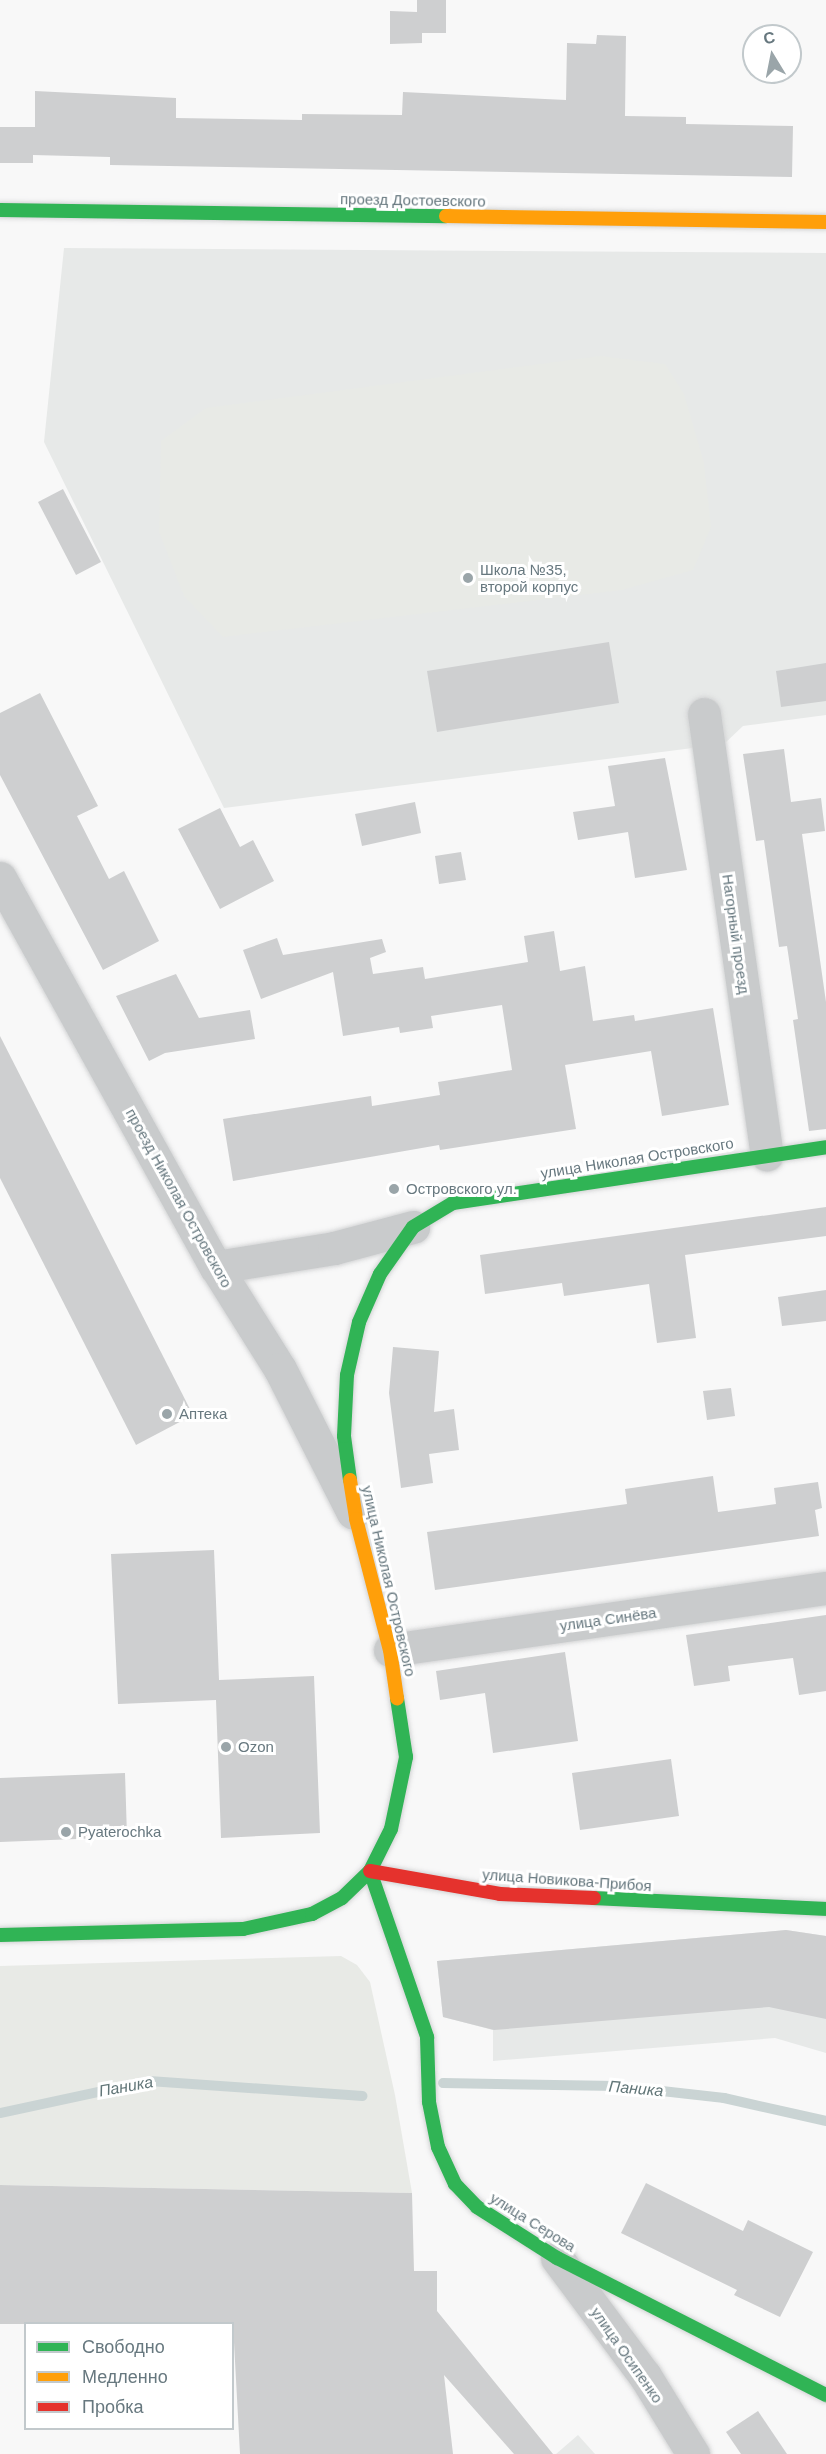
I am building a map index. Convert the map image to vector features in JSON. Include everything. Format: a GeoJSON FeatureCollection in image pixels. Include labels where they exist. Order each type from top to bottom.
{"type":"FeatureCollection","features":[{"type":"Feature","properties":{"kind":"street","name":"проезд Достоевского"},"geometry":{"type":"LineString","coordinates":[[0,210],[826,222]]}},
{"type":"Feature","properties":{"kind":"street","name":"Нагорный проезд"},"geometry":{"type":"LineString","coordinates":[[704,714],[768,1155]]}},
{"type":"Feature","properties":{"kind":"street","name":"проезд Николая Островского"},"geometry":{"type":"LineString","coordinates":[[0,878],[216,1267],[280,1369],[356,1519]]}},
{"type":"Feature","properties":{"kind":"street","name":"улица Николая Островского"},"geometry":{"type":"LineString","coordinates":[[370,1871],[391,1829],[406,1756],[390,1650],[356,1519],[344,1436],[347,1375],[359,1322],[380,1274],[413,1227],[453,1203],[826,1147]]}},
{"type":"Feature","properties":{"kind":"street"},"geometry":{"type":"LineString","coordinates":[[216,1267],[334,1248],[413,1227]]}},
{"type":"Feature","properties":{"kind":"street","name":"улица Синёва"},"geometry":{"type":"LineString","coordinates":[[390,1650],[826,1588]]}},
{"type":"Feature","properties":{"kind":"street"},"geometry":{"type":"LineString","coordinates":[[0,1935],[243,1929],[312,1914],[342,1898],[370,1871]]}},
{"type":"Feature","properties":{"kind":"street","name":"улица Новикова-Прибоя"},"geometry":{"type":"LineString","coordinates":[[370,1871],[500,1894],[826,1909]]}},
{"type":"Feature","properties":{"kind":"street","name":"улица Серова"},"geometry":{"type":"LineString","coordinates":[[370,1871],[427,2037],[429,2102],[438,2147],[455,2184],[477,2207],[557,2258],[826,2395]]}},
{"type":"Feature","properties":{"kind":"street","name":"улица Осипенко"},"geometry":{"type":"LineString","coordinates":[[557,2258],[645,2376],[693,2454]]}},
{"type":"Feature","properties":{"kind":"shaded area","name":"Школа №35, второй корпус"},"geometry":{"type":"Polygon","coordinates":[[[64,248],[826,253],[826,715],[743,726],[724,744],[224,808],[44,442],[64,248]]]}},
{"type":"Feature","properties":{"kind":"shaded area"},"geometry":{"type":"Polygon","coordinates":[[[600,356],[665,364],[684,394],[704,463],[711,527],[693,570],[622,590],[223,637],[184,596],[159,532],[161,441],[206,408],[600,356]]]}},
{"type":"Feature","properties":{"kind":"shaded area"},"geometry":{"type":"Polygon","coordinates":[[[786,1930],[826,1936],[826,2053],[775,2038],[493,2061],[493,2030],[443,2017],[437,1961],[786,1930]]]}},
{"type":"Feature","properties":{"kind":"shaded area"},"geometry":{"type":"Polygon","coordinates":[[[341,1956],[357,1965],[370,1982],[395,2095],[412,2193],[0,2185],[0,1966],[341,1956]]]}},
{"type":"Feature","properties":{"kind":"shaded area"},"geometry":{"type":"Polygon","coordinates":[[[578,2435],[595,2454],[556,2454],[578,2435]]]}},
{"type":"Feature","properties":{"kind":"building"},"geometry":{"type":"Polygon","coordinates":[[[417,0],[446,0],[446,33],[422,33],[422,43],[390,44],[390,11],[417,12],[417,0]]]}},
{"type":"Feature","properties":{"kind":"building"},"geometry":{"type":"Polygon","coordinates":[[[597,35],[626,36],[625,116],[686,117],[686,124],[793,126],[792,177],[110,165],[110,157],[33,155],[33,163],[0,163],[0,127],[35,127],[35,91],[176,98],[176,118],[302,120],[302,114],[402,115],[403,92],[566,100],[567,43],[596,44],[597,35]]]}},
{"type":"Feature","properties":{"kind":"building"},"geometry":{"type":"Polygon","coordinates":[[[63,489],[101,562],[76,575],[38,502],[63,489]]]}},
{"type":"Feature","properties":{"kind":"building"},"geometry":{"type":"Polygon","coordinates":[[[609,642],[619,703],[437,732],[427,671],[609,642]]]}},
{"type":"Feature","properties":{"kind":"building"},"geometry":{"type":"Polygon","coordinates":[[[826,663],[826,701],[781,707],[776,671],[826,663]]]}},
{"type":"Feature","properties":{"kind":"building"},"geometry":{"type":"Polygon","coordinates":[[[40,693],[98,806],[77,816],[109,879],[124,871],[159,941],[103,970],[0,775],[0,713],[40,693]]]}},
{"type":"Feature","properties":{"kind":"building"},"geometry":{"type":"Polygon","coordinates":[[[784,749],[791,802],[821,798],[825,831],[802,834],[826,1002],[826,1129],[809,1131],[793,1020],[798,1019],[787,946],[779,947],[764,840],[756,841],[743,754],[784,749]]]}},
{"type":"Feature","properties":{"kind":"building"},"geometry":{"type":"Polygon","coordinates":[[[665,758],[687,870],[635,878],[628,832],[578,840],[573,812],[615,806],[608,766],[665,758]]]}},
{"type":"Feature","properties":{"kind":"building"},"geometry":{"type":"Polygon","coordinates":[[[415,802],[421,833],[362,846],[355,814],[415,802]]]}},
{"type":"Feature","properties":{"kind":"building"},"geometry":{"type":"Polygon","coordinates":[[[220,808],[240,847],[253,840],[274,881],[220,909],[178,829],[220,808]]]}},
{"type":"Feature","properties":{"kind":"building"},"geometry":{"type":"Polygon","coordinates":[[[461,852],[466,880],[439,884],[435,856],[461,852]]]}},
{"type":"Feature","properties":{"kind":"building"},"geometry":{"type":"Polygon","coordinates":[[[554,931],[560,971],[585,966],[593,1021],[634,1015],[635,1021],[713,1008],[729,1105],[662,1116],[651,1051],[565,1065],[576,1129],[440,1150],[439,1145],[233,1181],[223,1119],[371,1096],[372,1106],[440,1095],[438,1082],[512,1070],[502,1005],[431,1016],[433,1028],[400,1033],[399,1027],[343,1036],[333,972],[261,999],[243,950],[277,938],[283,955],[382,939],[386,952],[370,958],[373,974],[423,967],[425,979],[528,962],[524,936],[554,931]]]}},
{"type":"Feature","properties":{"kind":"building"},"geometry":{"type":"Polygon","coordinates":[[[176,974],[199,1018],[250,1010],[255,1039],[165,1053],[149,1061],[116,996],[176,974]]]}},
{"type":"Feature","properties":{"kind":"building"},"geometry":{"type":"Polygon","coordinates":[[[0,1036],[193,1415],[136,1445],[0,1178],[0,1036]]]}},
{"type":"Feature","properties":{"kind":"building"},"geometry":{"type":"Polygon","coordinates":[[[826,1207],[826,1236],[685,1255],[696,1338],[657,1343],[649,1284],[564,1296],[562,1283],[485,1294],[480,1255],[826,1207]]]}},
{"type":"Feature","properties":{"kind":"building"},"geometry":{"type":"Polygon","coordinates":[[[826,1290],[826,1321],[782,1326],[778,1297],[826,1290]]]}},
{"type":"Feature","properties":{"kind":"building"},"geometry":{"type":"Polygon","coordinates":[[[393,1347],[439,1351],[434,1412],[454,1409],[459,1450],[429,1454],[433,1483],[401,1488],[389,1393],[393,1347]]]}},
{"type":"Feature","properties":{"kind":"building"},"geometry":{"type":"Polygon","coordinates":[[[731,1388],[735,1416],[707,1420],[703,1391],[731,1388]]]}},
{"type":"Feature","properties":{"kind":"building"},"geometry":{"type":"Polygon","coordinates":[[[713,1476],[718,1512],[776,1504],[774,1488],[818,1482],[822,1508],[815,1510],[819,1536],[435,1590],[427,1532],[627,1504],[625,1489],[713,1476]]]}},
{"type":"Feature","properties":{"kind":"building"},"geometry":{"type":"Polygon","coordinates":[[[214,1550],[219,1680],[314,1676],[320,1833],[221,1838],[216,1700],[118,1704],[111,1554],[214,1550]]]}},
{"type":"Feature","properties":{"kind":"building"},"geometry":{"type":"Polygon","coordinates":[[[826,1615],[826,1691],[799,1695],[793,1658],[728,1666],[730,1681],[694,1686],[686,1635],[826,1615]]]}},
{"type":"Feature","properties":{"kind":"building"},"geometry":{"type":"Polygon","coordinates":[[[565,1652],[578,1741],[493,1753],[485,1693],[440,1700],[436,1671],[565,1652]]]}},
{"type":"Feature","properties":{"kind":"building"},"geometry":{"type":"Polygon","coordinates":[[[671,1759],[679,1816],[580,1830],[572,1773],[671,1759]]]}},
{"type":"Feature","properties":{"kind":"building"},"geometry":{"type":"Polygon","coordinates":[[[125,1773],[127,1837],[0,1842],[0,1778],[125,1773]]]}},
{"type":"Feature","properties":{"kind":"building"},"geometry":{"type":"Polygon","coordinates":[[[786,1930],[826,1936],[826,2019],[769,2007],[494,2030],[443,2017],[437,1961],[786,1930]]]}},
{"type":"Feature","properties":{"kind":"building"},"geometry":{"type":"Polygon","coordinates":[[[646,2183],[743,2231],[748,2220],[813,2252],[780,2317],[734,2295],[737,2290],[621,2233],[646,2183]]]}},
{"type":"Feature","properties":{"kind":"building"},"geometry":{"type":"Polygon","coordinates":[[[0,2185],[412,2193],[414,2271],[437,2271],[437,2311],[553,2454],[514,2454],[444,2375],[453,2454],[240,2454],[234,2322],[0,2324],[0,2185]]]}},
{"type":"Feature","properties":{"kind":"building"},"geometry":{"type":"Polygon","coordinates":[[[758,2411],[787,2454],[741,2454],[726,2432],[758,2411]]]}},
{"type":"Feature","properties":{"kind":"waterway","name":"Паника"},"geometry":{"type":"LineString","coordinates":[[0,2113],[149,2081],[362,2096]]}},
{"type":"Feature","properties":{"kind":"waterway","name":"Паника"},"geometry":{"type":"LineString","coordinates":[[443,2083],[617,2086],[724,2098],[826,2121]]}},
{"type":"Feature","properties":{"kind":"traffic: fast"},"geometry":{"type":"LineString","coordinates":[[0,210],[446,216]]}},
{"type":"Feature","properties":{"kind":"traffic: fast"},"geometry":{"type":"LineString","coordinates":[[350,1480],[344,1436],[347,1375],[359,1322],[380,1274],[413,1227],[453,1203],[826,1147]]}},
{"type":"Feature","properties":{"kind":"traffic: fast"},"geometry":{"type":"LineString","coordinates":[[0,1935],[243,1929],[312,1914],[342,1898],[370,1871],[391,1829],[406,1757],[397,1698]]}},
{"type":"Feature","properties":{"kind":"traffic: fast"},"geometry":{"type":"LineString","coordinates":[[370,1871],[427,2037],[429,2102],[438,2147],[455,2184],[477,2207],[557,2258],[826,2395]]}},
{"type":"Feature","properties":{"kind":"traffic: fast"},"geometry":{"type":"LineString","coordinates":[[594,1898],[826,1909]]}},
{"type":"Feature","properties":{"kind":"traffic: slow"},"geometry":{"type":"LineString","coordinates":[[446,216],[826,222]]}},
{"type":"Feature","properties":{"kind":"traffic: slow"},"geometry":{"type":"LineString","coordinates":[[350,1480],[356,1519],[390,1650],[397,1698]]}},
{"type":"Feature","properties":{"kind":"traffic: jam"},"geometry":{"type":"LineString","coordinates":[[370,1871],[500,1894],[594,1898]]}},
{"type":"Feature","properties":{"kind":"place","name":"Школа №35, второй корпус"},"geometry":{"type":"Point","coordinates":[468,578]}},
{"type":"Feature","properties":{"kind":"place","name":"Островского ул."},"geometry":{"type":"Point","coordinates":[394,1189]}},
{"type":"Feature","properties":{"kind":"place","name":"Аптека"},"geometry":{"type":"Point","coordinates":[167,1414]}},
{"type":"Feature","properties":{"kind":"place","name":"Ozon"},"geometry":{"type":"Point","coordinates":[226,1747]}},
{"type":"Feature","properties":{"kind":"place","name":"Pyaterochka"},"geometry":{"type":"Point","coordinates":[66,1832]}}]}
